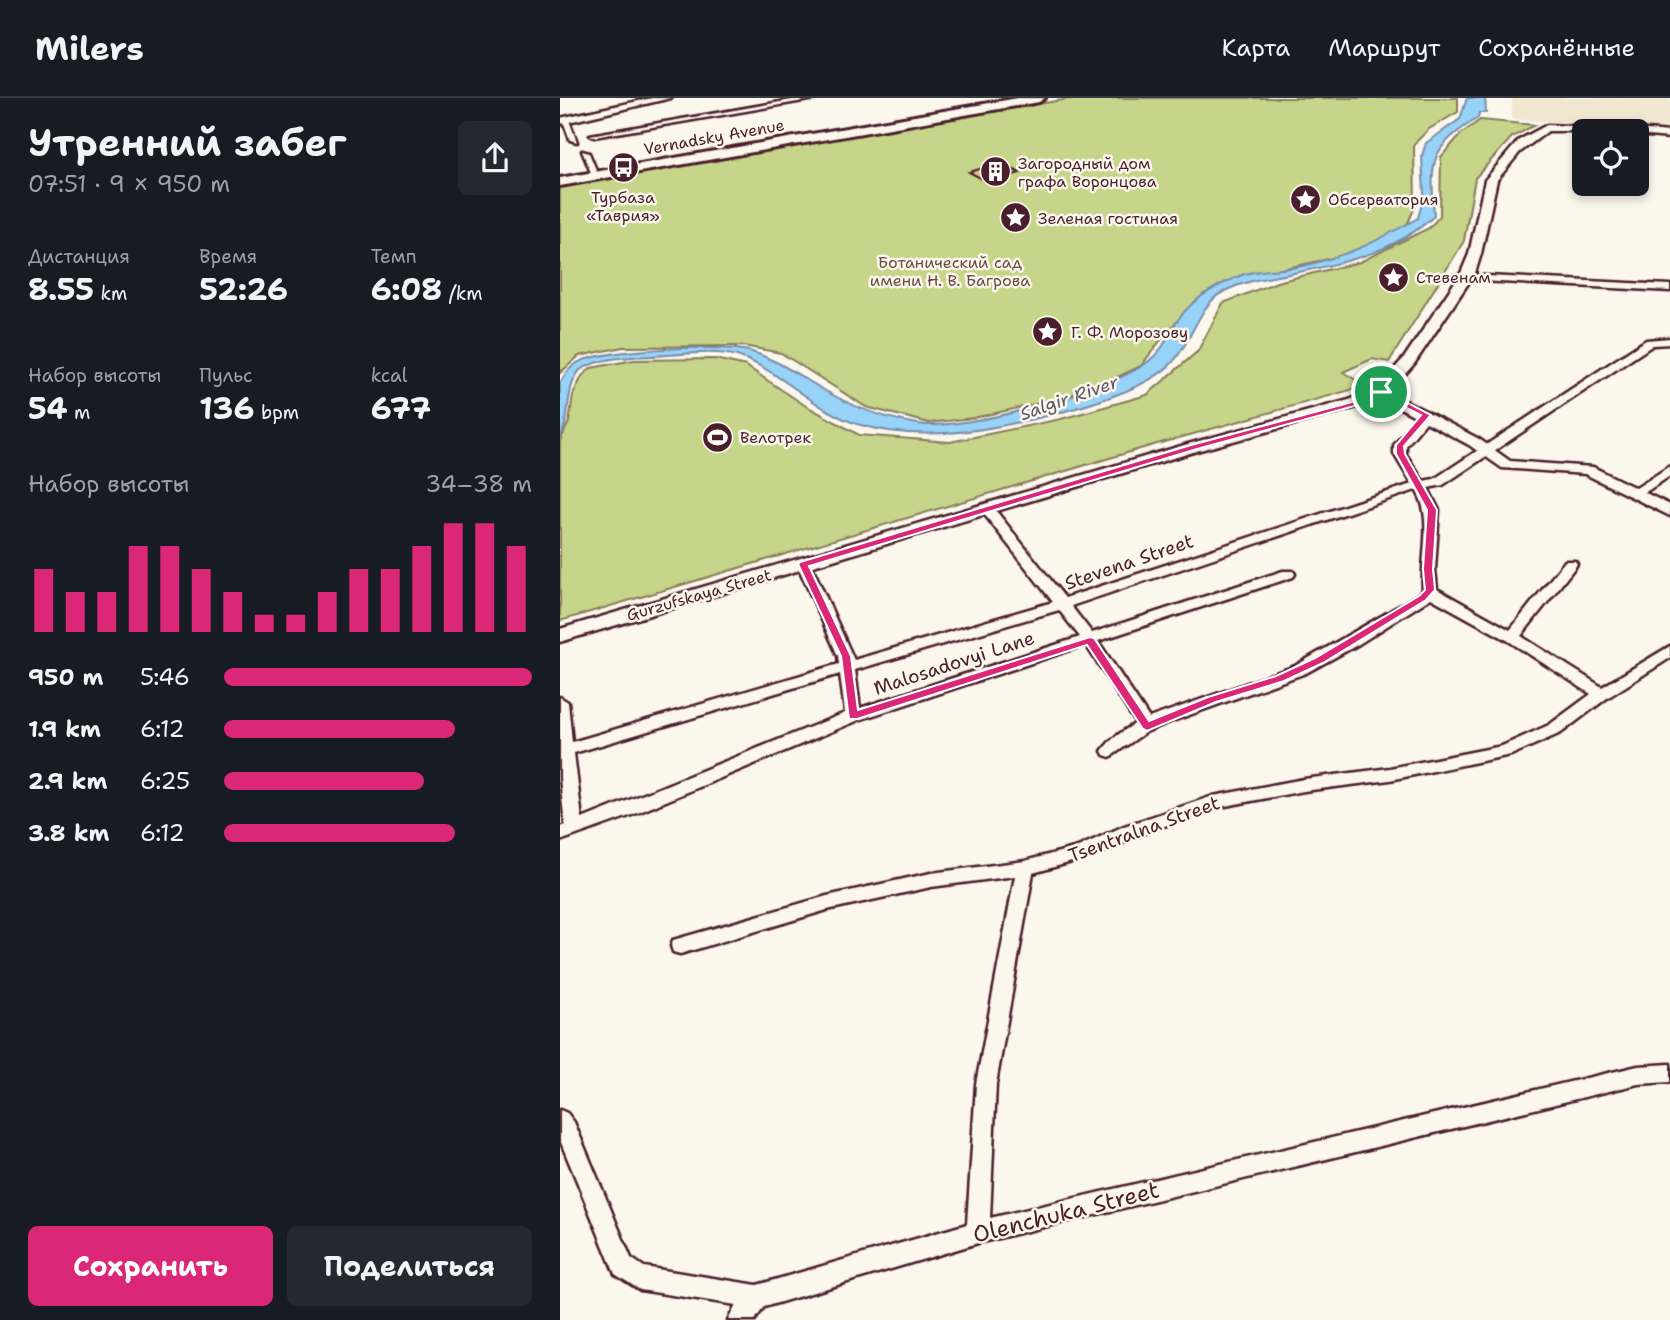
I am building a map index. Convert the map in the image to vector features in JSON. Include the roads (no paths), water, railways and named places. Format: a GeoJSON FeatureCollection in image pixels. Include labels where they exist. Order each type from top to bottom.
{"type":"FeatureCollection","features":[{"type":"Feature","properties":{"kind":"main road"},"geometry":{"type":"LineString","coordinates":[[563,121],[666,98]]}},
{"type":"Feature","properties":{"kind":"main road","name":"Vernadsky Avenue"},"geometry":{"type":"LineString","coordinates":[[560,181],[1039,98]]}},
{"type":"Feature","properties":{"kind":"main road","name":"Gurzufskaya Street"},"geometry":{"type":"LineString","coordinates":[[560,636],[1194,447],[1355,404],[1381,392],[1409,361],[1465,278],[1475,254],[1491,180],[1537,131],[1572,128]]}},
{"type":"Feature","properties":{"kind":"main road"},"geometry":{"type":"LineString","coordinates":[[1649,133],[1670,135]]}},
{"type":"Feature","properties":{"kind":"street"},"geometry":{"type":"LineString","coordinates":[[594,135],[817,98]]}},
{"type":"Feature","properties":{"kind":"street"},"geometry":{"type":"LineString","coordinates":[[563,121],[574,140]]}},
{"type":"Feature","properties":{"kind":"street"},"geometry":{"type":"LineString","coordinates":[[585,153],[596,175]]}},
{"type":"Feature","properties":{"kind":"street"},"geometry":{"type":"LineString","coordinates":[[1465,278],[1670,288]]}},
{"type":"Feature","properties":{"kind":"street","name":"Stevena Street"},"geometry":{"type":"LineString","coordinates":[[567,749],[1063,604],[1438,482],[1650,342],[1670,341]]}},
{"type":"Feature","properties":{"kind":"street"},"geometry":{"type":"LineString","coordinates":[[1381,392],[1485,449],[1507,465],[1588,470],[1670,511]]}},
{"type":"Feature","properties":{"kind":"street"},"geometry":{"type":"LineString","coordinates":[[1110,751],[1117,741],[1147,727],[1212,699],[1280,678],[1319,660],[1423,598],[1430,590],[1428,569],[1432,510],[1400,454],[1400,445],[1426,415]]}},
{"type":"Feature","properties":{"kind":"street"},"geometry":{"type":"LineString","coordinates":[[1636,492],[1670,470]]}},
{"type":"Feature","properties":{"kind":"street"},"geometry":{"type":"LineString","coordinates":[[988,510],[1090,640],[1147,727]]}},
{"type":"Feature","properties":{"kind":"street"},"geometry":{"type":"LineString","coordinates":[[803,564],[849,668],[853,716]]}},
{"type":"Feature","properties":{"kind":"street"},"geometry":{"type":"LineString","coordinates":[[1512,637],[1570,564]]}},
{"type":"Feature","properties":{"kind":"street","name":"Malosadovyi Lane"},"geometry":{"type":"LineString","coordinates":[[567,832],[853,716],[1288,574]]}},
{"type":"Feature","properties":{"kind":"street"},"geometry":{"type":"LineString","coordinates":[[1430,590],[1512,637],[1602,694]]}},
{"type":"Feature","properties":{"kind":"street","name":"Tsentralna Street"},"geometry":{"type":"LineString","coordinates":[[680,946],[827,904],[931,880],[1025,868],[1090,850],[1130,831],[1213,802],[1304,785],[1390,774],[1505,751],[1555,729],[1602,694],[1670,651]]}},
{"type":"Feature","properties":{"kind":"street"},"geometry":{"type":"LineString","coordinates":[[560,702],[567,749],[567,832]]}},
{"type":"Feature","properties":{"kind":"street"},"geometry":{"type":"LineString","coordinates":[[978,1232],[986,1084],[1025,868]]}},
{"type":"Feature","properties":{"kind":"street","name":"Olenchuka Street"},"geometry":{"type":"LineString","coordinates":[[560,1120],[623,1266],[640,1278],[757,1297],[978,1232],[1638,1075],[1670,1073]]}},
{"type":"Feature","properties":{"kind":"street"},"geometry":{"type":"LineString","coordinates":[[740,1320],[757,1297]]}},
{"type":"Feature","properties":{"kind":"water","name":"Salgir River"},"geometry":{"type":"Polygon","coordinates":[[[1467,98],[1485,98],[1486,113],[1479,113],[1478,118],[1441,148],[1433,169],[1434,216],[1402,239],[1366,255],[1247,283],[1223,292],[1201,315],[1171,364],[1155,376],[1109,397],[1054,414],[983,429],[936,433],[888,431],[841,418],[753,362],[737,356],[706,353],[625,357],[597,362],[580,370],[572,386],[560,438],[560,383],[567,372],[577,363],[590,358],[634,351],[714,348],[749,351],[782,365],[853,405],[918,424],[968,422],[1073,396],[1132,372],[1150,360],[1186,310],[1217,287],[1243,275],[1294,268],[1335,257],[1375,241],[1418,218],[1424,195],[1422,156],[1426,143],[1460,119],[1467,98]]]}},
{"type":"Feature","properties":{"kind":"place","name":"Турбаза «Таврия»"},"geometry":{"type":"Point","coordinates":[623,168]}},
{"type":"Feature","properties":{"kind":"place","name":"Загородный дом графа Воронцова"},"geometry":{"type":"Point","coordinates":[995,172]}},
{"type":"Feature","properties":{"kind":"place","name":"Обсерватория"},"geometry":{"type":"Point","coordinates":[1305,199]}},
{"type":"Feature","properties":{"kind":"place","name":"Зеленая гостиная"},"geometry":{"type":"Point","coordinates":[1015,218]}},
{"type":"Feature","properties":{"kind":"place","name":"Стевенам"},"geometry":{"type":"Point","coordinates":[1393,277]}},
{"type":"Feature","properties":{"kind":"place","name":"Г. Ф. Морозову"},"geometry":{"type":"Point","coordinates":[1048,332]}},
{"type":"Feature","properties":{"kind":"place","name":"Велотрек"},"geometry":{"type":"Point","coordinates":[717,437]}},
{"type":"Feature","properties":{"kind":"park label","name":"Ботанический сад имени Н. В. Багрова"},"geometry":{"type":"Point","coordinates":[950,271]}}]}
